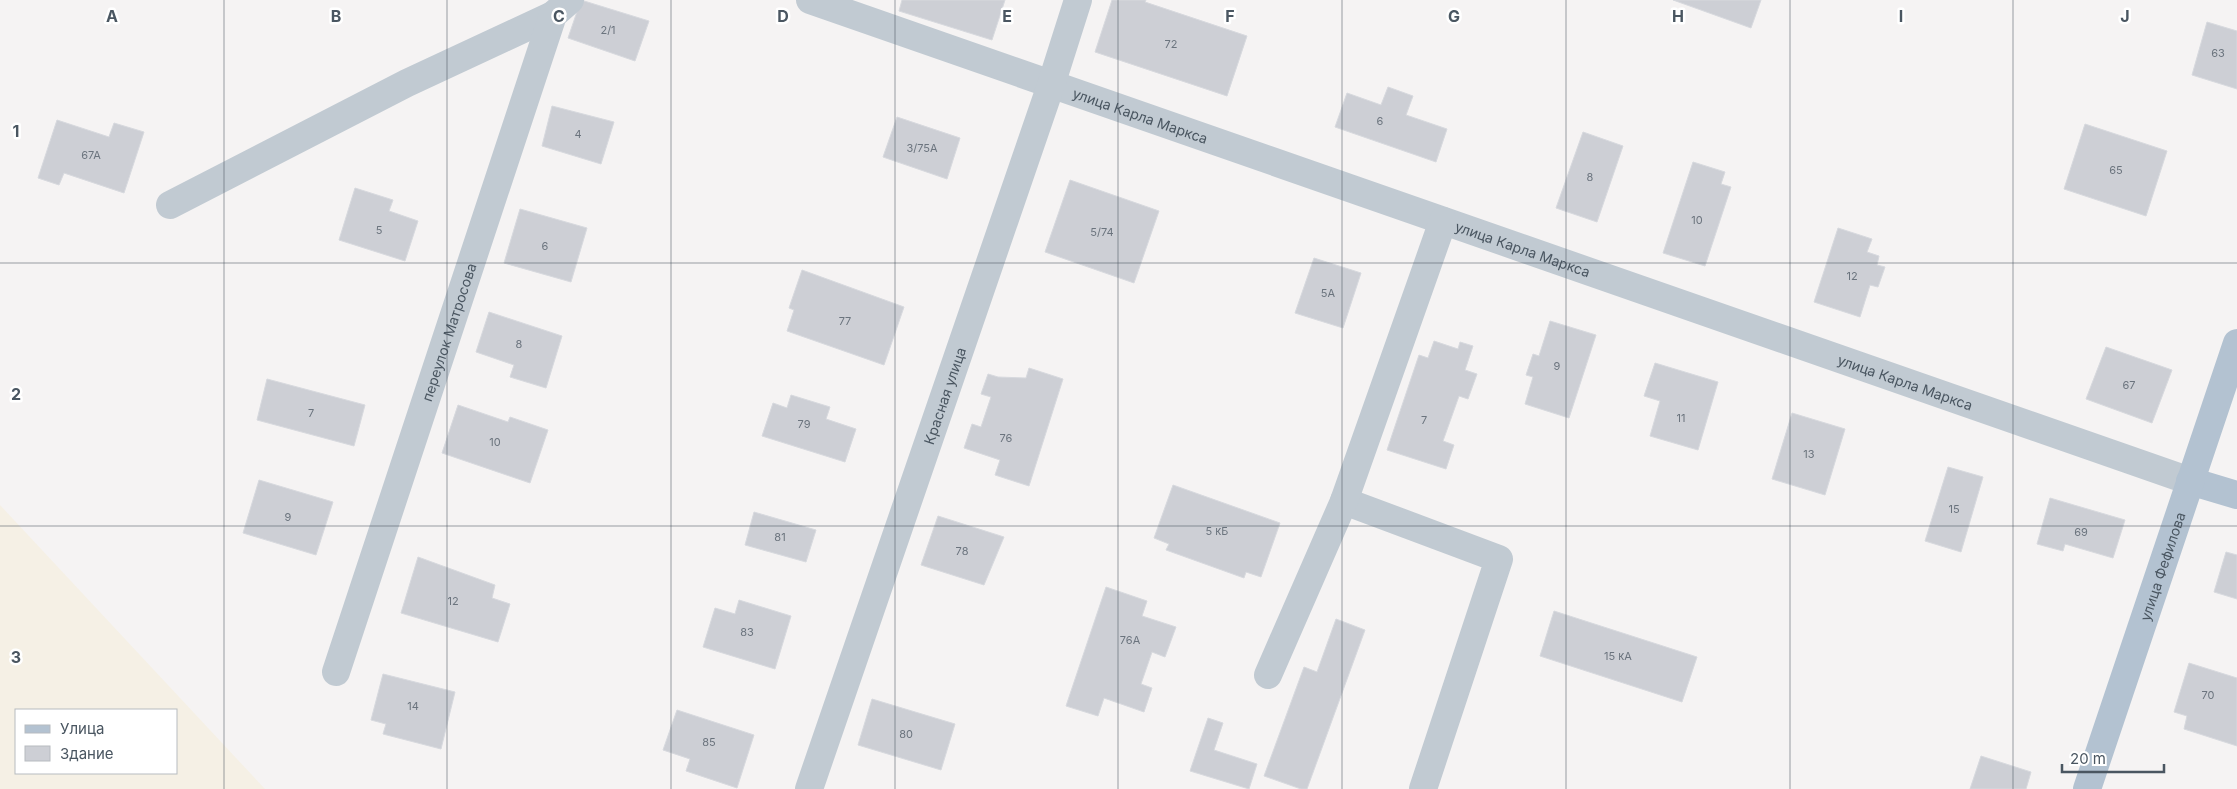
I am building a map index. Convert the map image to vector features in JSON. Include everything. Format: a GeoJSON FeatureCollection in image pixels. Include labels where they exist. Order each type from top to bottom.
{"type":"FeatureCollection","features":[{"type":"Feature","properties":{"kind":"main road","name":"улица Фефилова"},"geometry":{"type":"LineString","coordinates":[[2087,789],[2237,343]]}},
{"type":"Feature","properties":{"kind":"main road","name":"улица Карла Маркса"},"geometry":{"type":"LineString","coordinates":[[2190,481],[2237,495]]}},
{"type":"Feature","properties":{"kind":"street","name":"улица Карла Маркса"},"geometry":{"type":"LineString","coordinates":[[810,0],[2190,481]]}},
{"type":"Feature","properties":{"kind":"street","name":"Красная улица"},"geometry":{"type":"LineString","coordinates":[[809,789],[1051,85],[1078,0]]}},
{"type":"Feature","properties":{"kind":"street"},"geometry":{"type":"LineString","coordinates":[[170,205],[407,83],[561,7]]}},
{"type":"Feature","properties":{"kind":"street","name":"переулок Матросова"},"geometry":{"type":"LineString","coordinates":[[336,672],[561,7]]}},
{"type":"Feature","properties":{"kind":"street"},"geometry":{"type":"LineString","coordinates":[[1268,675],[1344,501],[1443,220]]}},
{"type":"Feature","properties":{"kind":"street"},"geometry":{"type":"LineString","coordinates":[[1344,501],[1498,558],[1422,789]]}},
{"type":"Feature","properties":{"kind":"sand"},"geometry":{"type":"Polygon","coordinates":[[[0,505],[265,789],[0,789],[0,505]]]}},
{"type":"Feature","properties":{"kind":"building"},"geometry":{"type":"Polygon","coordinates":[[[581,0],[649,21],[635,61],[568,38],[581,0]]]}},
{"type":"Feature","properties":{"kind":"building"},"geometry":{"type":"Polygon","coordinates":[[[902,0],[1005,0],[992,40],[899,11],[902,0]]]}},
{"type":"Feature","properties":{"kind":"building"},"geometry":{"type":"Polygon","coordinates":[[[1112,0],[1146,0],[1145,2],[1247,36],[1227,96],[1095,52],[1112,0]]]}},
{"type":"Feature","properties":{"kind":"building"},"geometry":{"type":"Polygon","coordinates":[[[1673,0],[1761,0],[1751,28],[1673,0]]]}},
{"type":"Feature","properties":{"kind":"building"},"geometry":{"type":"Polygon","coordinates":[[[2207,22],[2237,31],[2237,89],[2192,75],[2207,22]]]}},
{"type":"Feature","properties":{"kind":"building"},"geometry":{"type":"Polygon","coordinates":[[[1388,87],[1413,96],[1406,115],[1447,129],[1436,162],[1335,127],[1347,93],[1381,105],[1388,87]]]}},
{"type":"Feature","properties":{"kind":"building"},"geometry":{"type":"Polygon","coordinates":[[[552,106],[614,122],[601,164],[542,146],[552,106]]]}},
{"type":"Feature","properties":{"kind":"building"},"geometry":{"type":"Polygon","coordinates":[[[897,117],[960,138],[947,179],[883,157],[897,117]]]}},
{"type":"Feature","properties":{"kind":"building"},"geometry":{"type":"Polygon","coordinates":[[[57,120],[109,137],[114,123],[144,132],[124,193],[64,173],[59,185],[38,178],[57,120]]]}},
{"type":"Feature","properties":{"kind":"building"},"geometry":{"type":"Polygon","coordinates":[[[2085,124],[2167,151],[2146,216],[2064,189],[2085,124]]]}},
{"type":"Feature","properties":{"kind":"building"},"geometry":{"type":"Polygon","coordinates":[[[1583,132],[1623,146],[1597,222],[1556,208],[1583,132]]]}},
{"type":"Feature","properties":{"kind":"building"},"geometry":{"type":"Polygon","coordinates":[[[1693,162],[1725,172],[1721,184],[1731,187],[1705,266],[1663,253],[1693,162]]]}},
{"type":"Feature","properties":{"kind":"building"},"geometry":{"type":"Polygon","coordinates":[[[1070,180],[1159,211],[1134,283],[1045,252],[1070,180]]]}},
{"type":"Feature","properties":{"kind":"building"},"geometry":{"type":"Polygon","coordinates":[[[355,188],[393,200],[389,211],[418,221],[405,261],[339,240],[355,188]]]}},
{"type":"Feature","properties":{"kind":"building"},"geometry":{"type":"Polygon","coordinates":[[[520,209],[587,228],[571,282],[504,263],[520,209]]]}},
{"type":"Feature","properties":{"kind":"building"},"geometry":{"type":"Polygon","coordinates":[[[1838,228],[1872,239],[1867,252],[1879,256],[1877,265],[1885,267],[1878,287],[1870,285],[1860,317],[1814,302],[1838,228]]]}},
{"type":"Feature","properties":{"kind":"building"},"geometry":{"type":"Polygon","coordinates":[[[1314,258],[1361,273],[1343,328],[1295,313],[1314,258]]]}},
{"type":"Feature","properties":{"kind":"building"},"geometry":{"type":"Polygon","coordinates":[[[802,270],[904,307],[884,365],[787,331],[794,310],[789,308],[802,270]]]}},
{"type":"Feature","properties":{"kind":"building"},"geometry":{"type":"Polygon","coordinates":[[[489,312],[562,336],[546,388],[510,377],[514,365],[476,352],[489,312]]]}},
{"type":"Feature","properties":{"kind":"building"},"geometry":{"type":"Polygon","coordinates":[[[1550,321],[1596,335],[1569,418],[1525,404],[1533,377],[1526,375],[1533,354],[1539,356],[1550,321]]]}},
{"type":"Feature","properties":{"kind":"building"},"geometry":{"type":"Polygon","coordinates":[[[1434,341],[1458,349],[1460,342],[1473,346],[1465,370],[1477,374],[1468,399],[1459,396],[1443,441],[1454,445],[1446,469],[1387,450],[1419,355],[1428,358],[1434,341]]]}},
{"type":"Feature","properties":{"kind":"building"},"geometry":{"type":"Polygon","coordinates":[[[2106,347],[2172,370],[2152,423],[2086,399],[2106,347]]]}},
{"type":"Feature","properties":{"kind":"building"},"geometry":{"type":"Polygon","coordinates":[[[1655,363],[1718,382],[1698,450],[1650,436],[1660,401],[1644,396],[1655,363]]]}},
{"type":"Feature","properties":{"kind":"building"},"geometry":{"type":"Polygon","coordinates":[[[1029,368],[1063,379],[1029,486],[995,475],[1000,460],[964,448],[972,424],[981,427],[991,397],[981,394],[988,374],[998,377],[1026,378],[1029,368]]]}},
{"type":"Feature","properties":{"kind":"building"},"geometry":{"type":"Polygon","coordinates":[[[267,379],[365,405],[354,446],[257,420],[267,379]]]}},
{"type":"Feature","properties":{"kind":"building"},"geometry":{"type":"Polygon","coordinates":[[[791,395],[830,407],[826,419],[856,429],[845,462],[762,436],[773,403],[787,408],[791,395]]]}},
{"type":"Feature","properties":{"kind":"building"},"geometry":{"type":"Polygon","coordinates":[[[458,405],[508,422],[510,417],[548,430],[530,483],[442,453],[458,405]]]}},
{"type":"Feature","properties":{"kind":"building"},"geometry":{"type":"Polygon","coordinates":[[[1792,413],[1845,429],[1825,495],[1772,479],[1792,413]]]}},
{"type":"Feature","properties":{"kind":"building"},"geometry":{"type":"Polygon","coordinates":[[[1948,467],[1983,477],[1961,552],[1925,541],[1948,467]]]}},
{"type":"Feature","properties":{"kind":"building"},"geometry":{"type":"Polygon","coordinates":[[[259,480],[333,502],[316,555],[243,533],[259,480]]]}},
{"type":"Feature","properties":{"kind":"building"},"geometry":{"type":"Polygon","coordinates":[[[1173,485],[1280,523],[1261,577],[1246,572],[1244,578],[1166,550],[1169,544],[1154,538],[1173,485]]]}},
{"type":"Feature","properties":{"kind":"building"},"geometry":{"type":"Polygon","coordinates":[[[2050,498],[2125,520],[2113,558],[2065,544],[2063,551],[2037,544],[2050,498]]]}},
{"type":"Feature","properties":{"kind":"building"},"geometry":{"type":"Polygon","coordinates":[[[754,512],[816,530],[806,562],[745,545],[754,512]]]}},
{"type":"Feature","properties":{"kind":"building"},"geometry":{"type":"Polygon","coordinates":[[[938,516],[1004,537],[984,585],[921,565],[938,516]]]}},
{"type":"Feature","properties":{"kind":"building"},"geometry":{"type":"Polygon","coordinates":[[[2226,552],[2237,555],[2237,599],[2214,592],[2226,552]]]}},
{"type":"Feature","properties":{"kind":"building"},"geometry":{"type":"Polygon","coordinates":[[[418,557],[495,585],[492,598],[510,604],[498,642],[401,613],[418,557]]]}},
{"type":"Feature","properties":{"kind":"building"},"geometry":{"type":"Polygon","coordinates":[[[1106,587],[1147,601],[1142,616],[1176,627],[1165,657],[1152,652],[1141,684],[1152,688],[1144,712],[1104,698],[1098,716],[1066,706],[1106,587]]]}},
{"type":"Feature","properties":{"kind":"building"},"geometry":{"type":"Polygon","coordinates":[[[739,600],[791,616],[775,669],[703,647],[715,608],[735,614],[739,600]]]}},
{"type":"Feature","properties":{"kind":"building"},"geometry":{"type":"Polygon","coordinates":[[[1554,611],[1697,657],[1682,702],[1540,656],[1554,611]]]}},
{"type":"Feature","properties":{"kind":"building"},"geometry":{"type":"Polygon","coordinates":[[[1336,619],[1365,630],[1307,789],[1301,789],[1264,776],[1304,667],[1317,672],[1336,619]]]}},
{"type":"Feature","properties":{"kind":"building"},"geometry":{"type":"Polygon","coordinates":[[[2189,663],[2237,678],[2237,746],[2184,729],[2187,716],[2174,712],[2189,663]]]}},
{"type":"Feature","properties":{"kind":"building"},"geometry":{"type":"Polygon","coordinates":[[[383,674],[455,692],[441,749],[383,734],[386,724],[371,720],[383,674]]]}},
{"type":"Feature","properties":{"kind":"building"},"geometry":{"type":"Polygon","coordinates":[[[872,699],[955,724],[941,770],[858,745],[872,699]]]}},
{"type":"Feature","properties":{"kind":"building"},"geometry":{"type":"Polygon","coordinates":[[[677,710],[754,735],[737,788],[686,771],[690,759],[663,750],[677,710]]]}},
{"type":"Feature","properties":{"kind":"building"},"geometry":{"type":"Polygon","coordinates":[[[1208,718],[1223,723],[1214,750],[1257,764],[1249,789],[1190,771],[1208,718]]]}},
{"type":"Feature","properties":{"kind":"building"},"geometry":{"type":"Polygon","coordinates":[[[1981,756],[2031,772],[2026,789],[1970,789],[1981,756]]]}}]}
